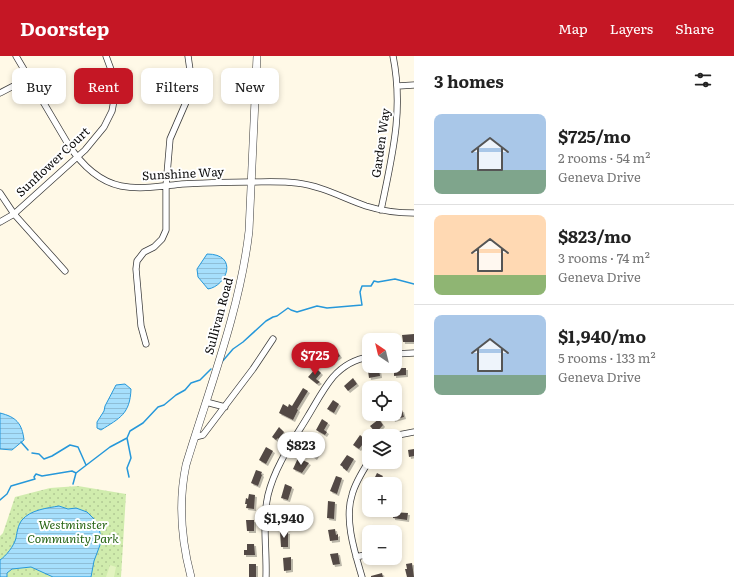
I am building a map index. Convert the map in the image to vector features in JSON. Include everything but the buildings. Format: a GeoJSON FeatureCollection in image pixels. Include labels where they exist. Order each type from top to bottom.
{"type":"FeatureCollection","features":[{"type":"Feature","properties":{"kind":"street","name":"Sunshine Way"},"geometry":{"type":"LineString","coordinates":[[16,56],[23,68]]}},
{"type":"Feature","properties":{"kind":"street","name":"Sunflower Court"},"geometry":{"type":"LineString","coordinates":[[0,222],[14,214],[77,157],[99,134],[112,111],[115,95],[111,68],[106,56]]}},
{"type":"Feature","properties":{"kind":"street"},"geometry":{"type":"LineString","coordinates":[[146,344],[141,326],[136,269],[137,261],[144,252],[154,247],[162,239],[166,230],[166,186],[170,139],[190,93],[191,77],[188,56]]}},
{"type":"Feature","properties":{"kind":"street","name":"Sullivan Road"},"geometry":{"type":"LineString","coordinates":[[191,577],[182,531],[181,499],[186,465],[206,402],[243,270],[248,231],[257,56]]}},
{"type":"Feature","properties":{"kind":"street","name":"Garden Way"},"geometry":{"type":"LineString","coordinates":[[381,210],[396,130],[398,86],[393,56]]}},
{"type":"Feature","properties":{"kind":"street"},"geometry":{"type":"LineString","coordinates":[[398,86],[414,85]]}},
{"type":"Feature","properties":{"kind":"street"},"geometry":{"type":"LineString","coordinates":[[0,93],[12,87]]}},
{"type":"Feature","properties":{"kind":"street","name":"Sunshine Way"},"geometry":{"type":"LineString","coordinates":[[45,104],[77,157],[91,172],[104,180],[116,184],[144,188],[251,182],[289,182],[310,186],[381,210],[414,213]]}},
{"type":"Feature","properties":{"kind":"street"},"geometry":{"type":"LineString","coordinates":[[0,193],[14,214],[65,271]]}},
{"type":"Feature","properties":{"kind":"street"},"geometry":{"type":"LineString","coordinates":[[195,437],[203,435],[253,369],[273,339]]}},
{"type":"Feature","properties":{"kind":"street"},"geometry":{"type":"LineString","coordinates":[[402,354],[414,353]]}},
{"type":"Feature","properties":{"kind":"street"},"geometry":{"type":"LineString","coordinates":[[266,577],[265,515],[268,494],[277,471],[332,378],[344,368],[362,358]]}},
{"type":"Feature","properties":{"kind":"street"},"geometry":{"type":"LineString","coordinates":[[206,402],[225,406]]}},
{"type":"Feature","properties":{"kind":"street"},"geometry":{"type":"LineString","coordinates":[[402,434],[414,432]]}},
{"type":"Feature","properties":{"kind":"street"},"geometry":{"type":"LineString","coordinates":[[362,577],[351,537],[349,511],[356,485],[365,469]]}},
{"type":"Feature","properties":{"kind":"street"},"geometry":{"type":"LineString","coordinates":[[356,557],[362,556]]}},
{"type":"Feature","properties":{"kind":"green space","name":"Westminster Community Park"},"geometry":{"type":"Polygon","coordinates":[[[78,486],[126,494],[121,577],[0,577],[0,536],[3,533],[15,497],[50,488],[78,486]]]}},
{"type":"Feature","properties":{"kind":"green space"},"geometry":{"type":"Polygon","coordinates":[[[110,565],[116,567],[114,577],[106,577],[110,565]]]}},
{"type":"Feature","properties":{"kind":"water"},"geometry":{"type":"Polygon","coordinates":[[[207,254],[217,255],[223,259],[227,270],[224,277],[215,287],[208,289],[198,277],[197,269],[207,254]]]}},
{"type":"Feature","properties":{"kind":"water"},"geometry":{"type":"Polygon","coordinates":[[[125,384],[131,389],[129,404],[126,410],[119,418],[108,426],[101,430],[97,428],[97,422],[104,411],[116,385],[125,384]]]}},
{"type":"Feature","properties":{"kind":"water"},"geometry":{"type":"Polygon","coordinates":[[[0,413],[14,419],[22,429],[24,440],[12,450],[0,449],[0,413]]]}},
{"type":"Feature","properties":{"kind":"water"},"geometry":{"type":"Polygon","coordinates":[[[59,506],[68,509],[76,508],[87,512],[95,520],[99,528],[101,538],[100,545],[94,561],[91,577],[53,577],[31,567],[12,569],[7,573],[7,577],[0,577],[0,560],[14,544],[22,520],[34,512],[59,506]]]}},
{"type":"Feature","properties":{"kind":"waterway"},"geometry":{"type":"LineString","coordinates":[[221,363],[233,349],[266,321],[277,316],[288,308],[297,312],[317,306],[327,308],[362,305],[360,292],[362,286],[371,286],[374,281],[378,282],[395,279],[414,284]]}},
{"type":"Feature","properties":{"kind":"waterway"},"geometry":{"type":"LineString","coordinates":[[129,477],[127,468],[131,458],[127,438],[130,431],[143,423],[158,407],[164,405],[185,390],[191,383],[200,380],[211,369]]}},
{"type":"Feature","properties":{"kind":"waterway"},"geometry":{"type":"LineString","coordinates":[[73,484],[76,473],[110,447],[127,438]]}},
{"type":"Feature","properties":{"kind":"waterway"},"geometry":{"type":"LineString","coordinates":[[21,442],[28,450]]}},
{"type":"Feature","properties":{"kind":"waterway"},"geometry":{"type":"LineString","coordinates":[[32,453],[39,454],[44,459],[70,445],[78,447],[86,465]]}},
{"type":"Feature","properties":{"kind":"waterway"},"geometry":{"type":"LineString","coordinates":[[0,500],[7,494],[11,486],[35,479],[34,477],[36,474],[42,476],[72,471],[76,473]]}}]}
